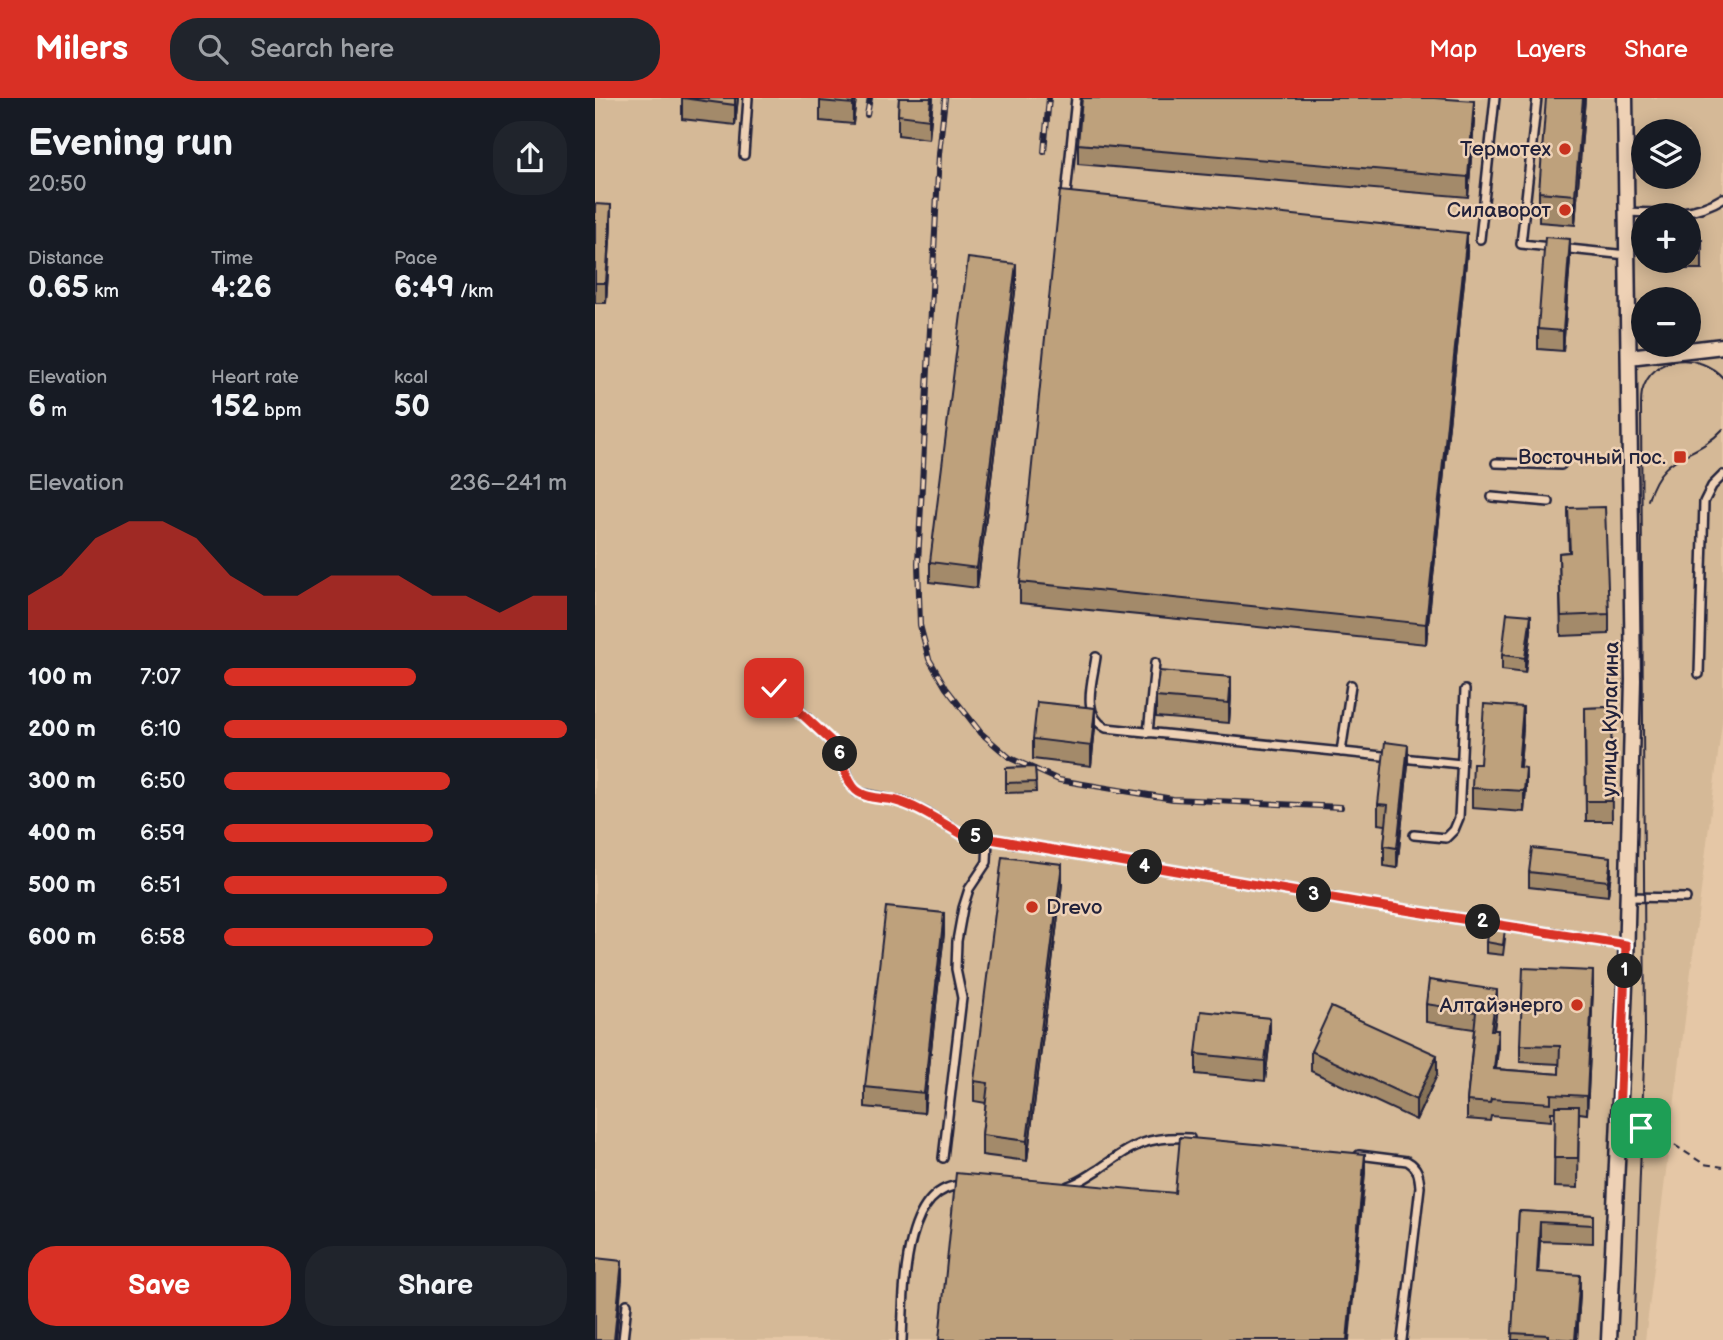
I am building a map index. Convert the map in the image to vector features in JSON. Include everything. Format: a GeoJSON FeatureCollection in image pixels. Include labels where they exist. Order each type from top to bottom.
{"type":"FeatureCollection","features":[{"type":"Feature","properties":{"kind":"street","name":"улица Кулагина"},"geometry":{"type":"LineString","coordinates":[[1609,1340],[1628,897],[1633,680],[1625,98]]}},
{"type":"Feature","properties":{"kind":"street"},"geometry":{"type":"LineString","coordinates":[[1629,357],[1723,346]]}},
{"type":"Feature","properties":{"kind":"lane"},"geometry":{"type":"LineString","coordinates":[[744,155],[748,98]]}},
{"type":"Feature","properties":{"kind":"lane"},"geometry":{"type":"LineString","coordinates":[[1066,195],[1076,98]]}},
{"type":"Feature","properties":{"kind":"lane"},"geometry":{"type":"LineString","coordinates":[[1480,240],[1495,98]]}},
{"type":"Feature","properties":{"kind":"lane"},"geometry":{"type":"LineString","coordinates":[[1537,98],[1521,244],[1627,255]]}},
{"type":"Feature","properties":{"kind":"lane"},"geometry":{"type":"LineString","coordinates":[[1627,212],[1686,212],[1707,208],[1723,198]]}},
{"type":"Feature","properties":{"kind":"lane"},"geometry":{"type":"LineString","coordinates":[[1496,463],[1562,465]]}},
{"type":"Feature","properties":{"kind":"lane"},"geometry":{"type":"LineString","coordinates":[[1699,674],[1704,502],[1712,486],[1723,475]]}},
{"type":"Feature","properties":{"kind":"lane"},"geometry":{"type":"LineString","coordinates":[[1492,497],[1549,502]]}},
{"type":"Feature","properties":{"kind":"lane"},"geometry":{"type":"LineString","coordinates":[[1096,657],[1090,706],[1094,719],[1106,728],[1461,764]]}},
{"type":"Feature","properties":{"kind":"lane"},"geometry":{"type":"LineString","coordinates":[[1148,733],[1155,663]]}},
{"type":"Feature","properties":{"kind":"lane"},"geometry":{"type":"LineString","coordinates":[[753,680],[782,693],[831,741],[839,751],[850,782],[857,792],[902,802],[962,834],[1368,904],[1626,945]]}},
{"type":"Feature","properties":{"kind":"lane"},"geometry":{"type":"LineString","coordinates":[[1341,752],[1351,685]]}},
{"type":"Feature","properties":{"kind":"lane"},"geometry":{"type":"LineString","coordinates":[[1414,835],[1445,838],[1454,830],[1459,818],[1465,690]]}},
{"type":"Feature","properties":{"kind":"lane"},"geometry":{"type":"LineString","coordinates":[[943,1158],[962,998],[956,969],[957,941],[969,889],[987,862],[988,839]]}},
{"type":"Feature","properties":{"kind":"lane"},"geometry":{"type":"LineString","coordinates":[[1628,897],[1686,898]]}},
{"type":"Feature","properties":{"kind":"lane"},"geometry":{"type":"LineString","coordinates":[[1063,1188],[1080,1182],[1142,1141],[1159,1138],[1199,1139]]}},
{"type":"Feature","properties":{"kind":"lane"},"geometry":{"type":"LineString","coordinates":[[1354,1155],[1407,1161],[1418,1173],[1420,1187],[1402,1340]]}},
{"type":"Feature","properties":{"kind":"lane"},"geometry":{"type":"LineString","coordinates":[[902,1340],[909,1250],[924,1207],[940,1190],[951,1186],[977,1185]]}},
{"type":"Feature","properties":{"kind":"lane"},"geometry":{"type":"LineString","coordinates":[[623,1340],[627,1304]]}},
{"type":"Feature","properties":{"kind":"path"},"geometry":{"type":"LineString","coordinates":[[1619,1116],[1668,1141],[1704,1164],[1723,1167]]}},
{"type":"Feature","properties":{"kind":"shaded area"},"geometry":{"type":"Polygon","coordinates":[[[595,98],[1723,98],[1723,714],[1645,1340],[595,1340],[595,98]]]}},
{"type":"Feature","properties":{"kind":"building"},"geometry":{"type":"Polygon","coordinates":[[[682,98],[735,98],[735,105],[682,98]]]}},
{"type":"Feature","properties":{"kind":"building"},"geometry":{"type":"Polygon","coordinates":[[[820,98],[854,98],[853,104],[820,101],[820,98]]]}},
{"type":"Feature","properties":{"kind":"building"},"geometry":{"type":"Polygon","coordinates":[[[899,98],[931,98],[929,119],[898,115],[899,98]]]}},
{"type":"Feature","properties":{"kind":"building"},"geometry":{"type":"Polygon","coordinates":[[[1082,98],[1434,98],[1474,101],[1468,177],[1078,144],[1082,98]]]}},
{"type":"Feature","properties":{"kind":"building"},"geometry":{"type":"Polygon","coordinates":[[[1546,98],[1583,98],[1575,195],[1539,192],[1546,98]]]}},
{"type":"Feature","properties":{"kind":"building"},"geometry":{"type":"Polygon","coordinates":[[[1060,191],[1467,233],[1426,624],[1020,582],[1060,191]]]}},
{"type":"Feature","properties":{"kind":"building"},"geometry":{"type":"Polygon","coordinates":[[[595,204],[611,205],[606,283],[595,283],[595,204]]]}},
{"type":"Feature","properties":{"kind":"building"},"geometry":{"type":"Polygon","coordinates":[[[1545,237],[1570,239],[1563,331],[1538,329],[1545,237]]]}},
{"type":"Feature","properties":{"kind":"building"},"geometry":{"type":"Polygon","coordinates":[[[968,258],[1016,264],[977,568],[930,562],[968,258]]]}},
{"type":"Feature","properties":{"kind":"building"},"geometry":{"type":"Polygon","coordinates":[[[1605,507],[1609,614],[1561,616],[1559,553],[1570,552],[1568,508],[1605,507]]]}},
{"type":"Feature","properties":{"kind":"building"},"geometry":{"type":"Polygon","coordinates":[[[1507,613],[1531,615],[1525,658],[1502,655],[1507,613]]]}},
{"type":"Feature","properties":{"kind":"building"},"geometry":{"type":"Polygon","coordinates":[[[1159,671],[1231,677],[1229,703],[1156,697],[1159,671]]]}},
{"type":"Feature","properties":{"kind":"building"},"geometry":{"type":"Polygon","coordinates":[[[1037,702],[1095,708],[1091,746],[1033,739],[1037,702]]]}},
{"type":"Feature","properties":{"kind":"building"},"geometry":{"type":"Polygon","coordinates":[[[1484,704],[1523,707],[1518,767],[1526,768],[1524,791],[1472,788],[1473,764],[1480,764],[1484,704]]]}},
{"type":"Feature","properties":{"kind":"building"},"geometry":{"type":"Polygon","coordinates":[[[1611,707],[1612,801],[1586,801],[1585,708],[1611,707]]]}},
{"type":"Feature","properties":{"kind":"building"},"geometry":{"type":"Polygon","coordinates":[[[1385,742],[1408,745],[1397,848],[1384,846],[1388,805],[1378,804],[1385,742]]]}},
{"type":"Feature","properties":{"kind":"building"},"geometry":{"type":"Polygon","coordinates":[[[1035,767],[1036,782],[1006,783],[1006,768],[1035,767]]]}},
{"type":"Feature","properties":{"kind":"building"},"geometry":{"type":"Polygon","coordinates":[[[1532,848],[1611,857],[1608,881],[1529,872],[1532,848]]]}},
{"type":"Feature","properties":{"kind":"building"},"geometry":{"type":"Polygon","coordinates":[[[1002,857],[1062,864],[1027,1141],[982,1135],[988,1083],[974,1081],[1002,857]]]}},
{"type":"Feature","properties":{"kind":"building"},"geometry":{"type":"Polygon","coordinates":[[[886,907],[944,913],[924,1093],[865,1087],[886,907]]]}},
{"type":"Feature","properties":{"kind":"building"},"geometry":{"type":"Polygon","coordinates":[[[1488,927],[1505,929],[1503,945],[1486,942],[1488,927]]]}},
{"type":"Feature","properties":{"kind":"building"},"geometry":{"type":"Polygon","coordinates":[[[1523,968],[1593,971],[1587,1096],[1551,1094],[1551,1103],[1491,1099],[1490,1103],[1467,1101],[1476,1012],[1426,1004],[1429,980],[1497,990],[1491,1030],[1498,1030],[1494,1069],[1559,1074],[1560,1046],[1520,1045],[1523,968]]]}},
{"type":"Feature","properties":{"kind":"building"},"geometry":{"type":"Polygon","coordinates":[[[1331,1007],[1437,1055],[1416,1100],[1311,1051],[1331,1007]]]}},
{"type":"Feature","properties":{"kind":"building"},"geometry":{"type":"Polygon","coordinates":[[[1201,1011],[1270,1018],[1265,1061],[1196,1054],[1201,1011]]]}},
{"type":"Feature","properties":{"kind":"building"},"geometry":{"type":"Polygon","coordinates":[[[1555,1106],[1579,1106],[1578,1158],[1554,1158],[1555,1106]]]}},
{"type":"Feature","properties":{"kind":"building"},"geometry":{"type":"Polygon","coordinates":[[[1180,1137],[1365,1154],[1347,1340],[939,1340],[956,1173],[1175,1193],[1180,1137]]]}},
{"type":"Feature","properties":{"kind":"building"},"geometry":{"type":"Polygon","coordinates":[[[1519,1211],[1593,1215],[1593,1225],[1540,1222],[1537,1272],[1580,1275],[1575,1340],[1512,1333],[1519,1211]]]}},
{"type":"Feature","properties":{"kind":"building"},"geometry":{"type":"Polygon","coordinates":[[[595,1258],[622,1261],[614,1340],[595,1340],[595,1258]]]}},
{"type":"Feature","properties":{"kind":"tram line"},"geometry":{"type":"LineString","coordinates":[[1634,1340],[1645,1035],[1641,396],[1647,379],[1656,370],[1678,361],[1702,364],[1723,378]]}},
{"type":"Feature","properties":{"kind":"tram line"},"geometry":{"type":"LineString","coordinates":[[1648,500],[1654,484],[1670,464],[1701,447],[1723,429]]}},
{"type":"Feature","properties":{"kind":"railway"},"geometry":{"type":"LineString","coordinates":[[867,115],[870,98]]}},
{"type":"Feature","properties":{"kind":"railway"},"geometry":{"type":"LineString","coordinates":[[945,98],[939,154],[918,563],[920,625],[929,659],[946,688],[981,733],[1010,758],[1059,780],[1173,799],[1341,807]]}},
{"type":"Feature","properties":{"kind":"railway"},"geometry":{"type":"LineString","coordinates":[[1044,152],[1049,98]]}},
{"type":"Feature","properties":{"kind":"place","name":"Термотех"},"geometry":{"type":"Point","coordinates":[1565,149]}},
{"type":"Feature","properties":{"kind":"place","name":"Силаворот"},"geometry":{"type":"Point","coordinates":[1565,210]}},
{"type":"Feature","properties":{"kind":"place","name":"Восточный пос."},"geometry":{"type":"Point","coordinates":[1680,457]}},
{"type":"Feature","properties":{"kind":"place","name":"Drevo"},"geometry":{"type":"Point","coordinates":[1032,907]}},
{"type":"Feature","properties":{"kind":"place","name":"Алтайэнерго"},"geometry":{"type":"Point","coordinates":[1577,1005]}},
{"type":"Feature","properties":{"kind":"route"},"geometry":{"type":"LineString","coordinates":[[774,688],[839,751],[845,771],[857,792],[902,802],[962,834],[1361,903],[1626,945],[1619,1116],[1641,1128]]}}]}
